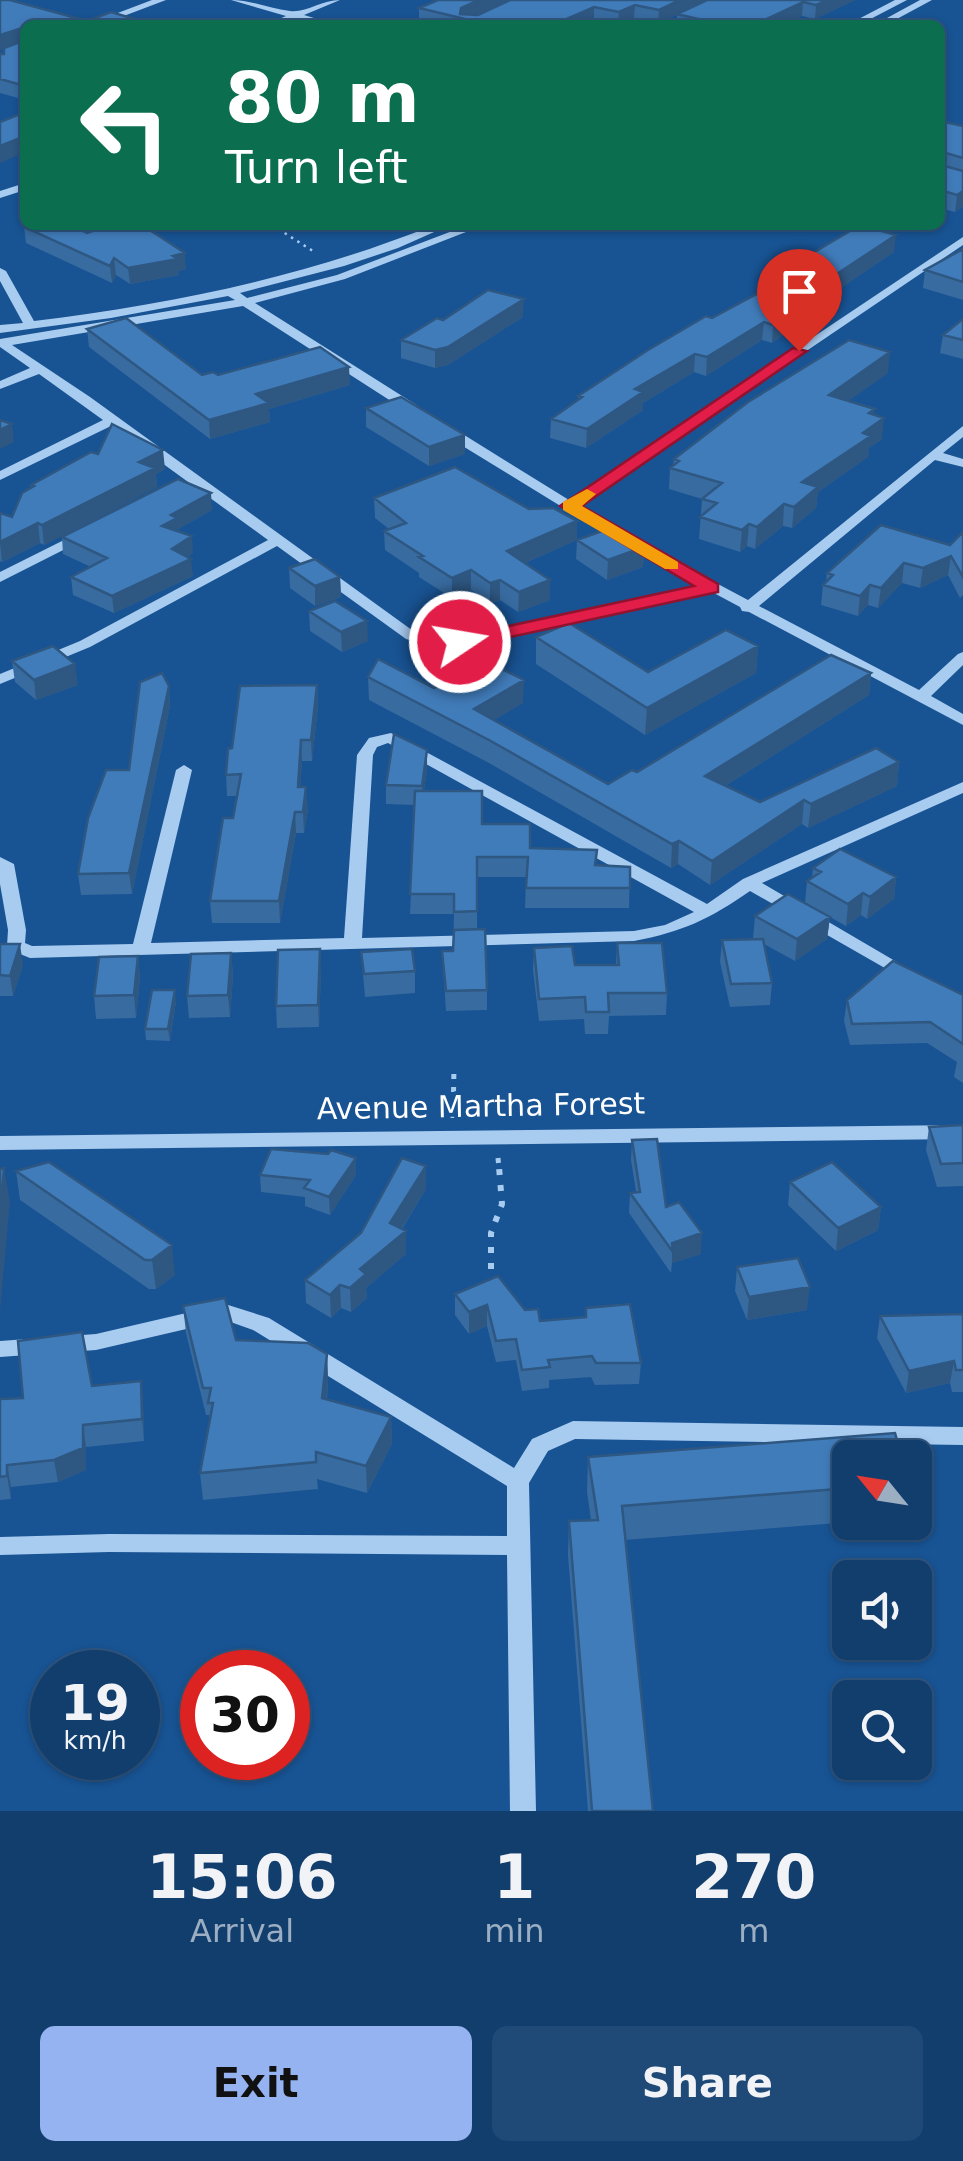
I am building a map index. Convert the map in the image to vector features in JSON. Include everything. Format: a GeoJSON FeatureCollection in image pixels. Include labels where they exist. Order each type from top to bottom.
{"type":"FeatureCollection","features":[{"type":"Feature","properties":{"kind":"street"},"geometry":{"type":"LineString","coordinates":[[104,20],[160,0]]}},
{"type":"Feature","properties":{"kind":"street"},"geometry":{"type":"LineString","coordinates":[[236,0],[311,20]]}},
{"type":"Feature","properties":{"kind":"street"},"geometry":{"type":"LineString","coordinates":[[284,20],[335,0]]}},
{"type":"Feature","properties":{"kind":"street"},"geometry":{"type":"LineString","coordinates":[[678,20],[721,0]]}},
{"type":"Feature","properties":{"kind":"street"},"geometry":{"type":"LineString","coordinates":[[862,20],[902,0]]}},
{"type":"Feature","properties":{"kind":"street"},"geometry":{"type":"LineString","coordinates":[[888,20],[927,0]]}},
{"type":"Feature","properties":{"kind":"street"},"geometry":{"type":"LineString","coordinates":[[1,338],[31,326],[228,292],[320,270],[430,230]]}},
{"type":"Feature","properties":{"kind":"street"},"geometry":{"type":"LineString","coordinates":[[1,338],[241,303],[341,277],[465,230]]}},
{"type":"Feature","properties":{"kind":"street"},"geometry":{"type":"LineString","coordinates":[[569,506],[963,240]]}},
{"type":"Feature","properties":{"kind":"street"},"geometry":{"type":"LineString","coordinates":[[0,271],[31,326]]}},
{"type":"Feature","properties":{"kind":"street"},"geometry":{"type":"LineString","coordinates":[[228,292],[422,415]]}},
{"type":"Feature","properties":{"kind":"street"},"geometry":{"type":"LineString","coordinates":[[1,338],[37,370],[66,384],[411,636],[434,642],[460,642],[712,588]]}},
{"type":"Feature","properties":{"kind":"street"},"geometry":{"type":"LineString","coordinates":[[0,385],[37,370]]}},
{"type":"Feature","properties":{"kind":"street"},"geometry":{"type":"LineString","coordinates":[[0,476],[112,421]]}},
{"type":"Feature","properties":{"kind":"street"},"geometry":{"type":"LineString","coordinates":[[438,425],[747,608],[963,720]]}},
{"type":"Feature","properties":{"kind":"street"},"geometry":{"type":"LineString","coordinates":[[747,608],[963,430]]}},
{"type":"Feature","properties":{"kind":"street"},"geometry":{"type":"LineString","coordinates":[[933,454],[963,463]]}},
{"type":"Feature","properties":{"kind":"street"},"geometry":{"type":"LineString","coordinates":[[179,486],[194,478]]}},
{"type":"Feature","properties":{"kind":"street"},"geometry":{"type":"LineString","coordinates":[[0,578],[104,524]]}},
{"type":"Feature","properties":{"kind":"street"},"geometry":{"type":"LineString","coordinates":[[0,680],[85,644],[277,541]]}},
{"type":"Feature","properties":{"kind":"street"},"geometry":{"type":"LineString","coordinates":[[920,698],[963,657]]}},
{"type":"Feature","properties":{"kind":"street"},"geometry":{"type":"LineString","coordinates":[[353,941],[365,755],[368,745],[377,738],[391,738],[708,912]]}},
{"type":"Feature","properties":{"kind":"street"},"geometry":{"type":"LineString","coordinates":[[141,948],[184,770]]}},
{"type":"Feature","properties":{"kind":"street"},"geometry":{"type":"LineString","coordinates":[[0,862],[6,864],[18,930],[16,946],[30,952],[634,936],[670,929],[708,912],[750,884],[963,787]]}},
{"type":"Feature","properties":{"kind":"street"},"geometry":{"type":"LineString","coordinates":[[750,884],[930,986]]}},
{"type":"Feature","properties":{"kind":"street","name":"Avenue Martha Forest"},"geometry":{"type":"LineString","coordinates":[[0,1143],[963,1132]]}},
{"type":"Feature","properties":{"kind":"street"},"geometry":{"type":"LineString","coordinates":[[0,1349],[96,1342],[226,1312],[261,1324],[518,1482]]}},
{"type":"Feature","properties":{"kind":"street"},"geometry":{"type":"LineString","coordinates":[[523,1811],[518,1482],[540,1445],[573,1430],[963,1436]]}},
{"type":"Feature","properties":{"kind":"street"},"geometry":{"type":"LineString","coordinates":[[0,1546],[518,1546]]}},
{"type":"Feature","properties":{"kind":"path"},"geometry":{"type":"LineString","coordinates":[[280,230],[324,257],[320,270]]}},
{"type":"Feature","properties":{"kind":"path"},"geometry":{"type":"LineString","coordinates":[[452,1136],[454,1068]]}},
{"type":"Feature","properties":{"kind":"path"},"geometry":{"type":"LineString","coordinates":[[490,1290],[491,1234],[502,1204],[497,1162]]}},
{"type":"Feature","properties":{"kind":"building"},"geometry":{"type":"Polygon","coordinates":[[[0,0],[83,20],[20,20],[20,29],[0,35],[0,0]]]}},
{"type":"Feature","properties":{"kind":"building"},"geometry":{"type":"Polygon","coordinates":[[[438,0],[479,0],[461,8],[460,14],[478,15],[510,0],[680,0],[659,10],[635,5],[619,12],[594,7],[564,20],[469,20],[419,8],[438,0]]]}},
{"type":"Feature","properties":{"kind":"building"},"geometry":{"type":"Polygon","coordinates":[[[707,0],[828,0],[816,5],[803,2],[765,20],[703,20],[677,14],[707,0]]]}},
{"type":"Feature","properties":{"kind":"building"},"geometry":{"type":"Polygon","coordinates":[[[111,12],[138,20],[90,20],[111,12]]]}},
{"type":"Feature","properties":{"kind":"building"},"geometry":{"type":"Polygon","coordinates":[[[20,42],[20,85],[0,79],[0,54],[4,54],[4,48],[20,42]]]}},
{"type":"Feature","properties":{"kind":"building"},"geometry":{"type":"Polygon","coordinates":[[[20,114],[20,138],[0,146],[0,122],[20,114]]]}},
{"type":"Feature","properties":{"kind":"building"},"geometry":{"type":"Polygon","coordinates":[[[945,122],[963,126],[963,158],[945,153],[945,122]]]}},
{"type":"Feature","properties":{"kind":"building"},"geometry":{"type":"Polygon","coordinates":[[[945,166],[963,171],[963,191],[957,195],[945,191],[945,166]]]}},
{"type":"Feature","properties":{"kind":"building"},"geometry":{"type":"Polygon","coordinates":[[[31,230],[150,230],[185,253],[173,256],[178,259],[128,268],[114,258],[110,266],[31,230]]]}},
{"type":"Feature","properties":{"kind":"building"},"geometry":{"type":"Polygon","coordinates":[[[852,230],[896,235],[811,291],[818,293],[773,325],[764,322],[707,357],[695,354],[635,389],[643,392],[587,429],[551,419],[582,397],[578,396],[648,350],[706,316],[712,318],[790,276],[779,273],[852,230]]]}},
{"type":"Feature","properties":{"kind":"building"},"geometry":{"type":"Polygon","coordinates":[[[963,249],[963,282],[925,270],[963,249]]]}},
{"type":"Feature","properties":{"kind":"building"},"geometry":{"type":"Polygon","coordinates":[[[488,290],[524,299],[448,347],[435,350],[401,340],[437,318],[443,320],[488,290]]]}},
{"type":"Feature","properties":{"kind":"building"},"geometry":{"type":"Polygon","coordinates":[[[126,318],[202,375],[218,375],[320,347],[349,367],[256,394],[269,403],[209,420],[87,329],[126,318]]]}},
{"type":"Feature","properties":{"kind":"building"},"geometry":{"type":"Polygon","coordinates":[[[963,319],[963,340],[943,335],[963,319]]]}},
{"type":"Feature","properties":{"kind":"building"},"geometry":{"type":"Polygon","coordinates":[[[849,340],[890,352],[829,395],[875,409],[869,413],[884,418],[863,433],[871,436],[802,482],[818,487],[794,507],[784,504],[757,527],[749,524],[742,530],[700,517],[717,503],[702,499],[722,483],[670,468],[679,461],[674,459],[748,402],[849,340]]]}},
{"type":"Feature","properties":{"kind":"building"},"geometry":{"type":"Polygon","coordinates":[[[401,397],[465,435],[429,447],[366,408],[401,397]]]}},
{"type":"Feature","properties":{"kind":"building"},"geometry":{"type":"Polygon","coordinates":[[[112,424],[163,450],[139,462],[155,468],[0,542],[0,513],[12,517],[22,493],[34,486],[31,485],[91,452],[98,454],[112,424]]]}},
{"type":"Feature","properties":{"kind":"building"},"geometry":{"type":"Polygon","coordinates":[[[455,467],[529,509],[553,508],[577,521],[507,551],[550,580],[519,592],[500,580],[490,583],[471,570],[452,578],[384,531],[406,523],[374,498],[455,467]]]}},
{"type":"Feature","properties":{"kind":"building"},"geometry":{"type":"Polygon","coordinates":[[[178,479],[211,493],[171,515],[177,518],[162,526],[192,536],[172,549],[191,559],[112,596],[71,577],[107,558],[62,537],[178,479]]]}},
{"type":"Feature","properties":{"kind":"building"},"geometry":{"type":"Polygon","coordinates":[[[881,525],[950,545],[963,532],[963,577],[951,556],[923,568],[904,563],[881,588],[870,585],[860,596],[823,585],[833,575],[827,573],[881,525]]]}},
{"type":"Feature","properties":{"kind":"building"},"geometry":{"type":"Polygon","coordinates":[[[613,527],[644,547],[608,560],[577,540],[613,527]]]}},
{"type":"Feature","properties":{"kind":"building"},"geometry":{"type":"Polygon","coordinates":[[[315,559],[340,577],[315,586],[289,568],[315,559]]]}},
{"type":"Feature","properties":{"kind":"building"},"geometry":{"type":"Polygon","coordinates":[[[335,601],[367,621],[341,632],[309,611],[335,601]]]}},
{"type":"Feature","properties":{"kind":"building"},"geometry":{"type":"Polygon","coordinates":[[[569,623],[648,672],[726,630],[758,646],[647,708],[536,637],[569,623]]]}},
{"type":"Feature","properties":{"kind":"building"},"geometry":{"type":"Polygon","coordinates":[[[53,646],[75,664],[34,680],[12,661],[53,646]]]}},
{"type":"Feature","properties":{"kind":"building"},"geometry":{"type":"Polygon","coordinates":[[[831,655],[871,673],[705,776],[760,802],[876,748],[899,762],[811,804],[804,800],[712,861],[679,841],[672,844],[489,740],[368,677],[378,659],[434,688],[484,660],[524,680],[474,709],[608,784],[632,770],[637,772],[831,655]]]}},
{"type":"Feature","properties":{"kind":"building"},"geometry":{"type":"Polygon","coordinates":[[[162,673],[169,686],[129,873],[78,874],[88,818],[106,770],[129,770],[140,682],[162,673]]]}},
{"type":"Feature","properties":{"kind":"building"},"geometry":{"type":"Polygon","coordinates":[[[317,685],[311,740],[301,740],[298,787],[306,787],[303,812],[295,812],[279,901],[210,901],[223,818],[233,818],[241,774],[226,775],[240,686],[317,685]]]}},
{"type":"Feature","properties":{"kind":"building"},"geometry":{"type":"Polygon","coordinates":[[[394,734],[427,750],[422,786],[386,785],[394,734]]]}},
{"type":"Feature","properties":{"kind":"building"},"geometry":{"type":"Polygon","coordinates":[[[415,791],[482,791],[482,824],[530,824],[530,848],[597,850],[595,865],[630,867],[630,888],[526,888],[528,857],[477,857],[477,911],[454,912],[454,894],[410,894],[415,791]]]}},
{"type":"Feature","properties":{"kind":"building"},"geometry":{"type":"Polygon","coordinates":[[[840,849],[896,877],[870,897],[863,893],[848,904],[807,881],[821,872],[813,868],[840,849]]]}},
{"type":"Feature","properties":{"kind":"building"},"geometry":{"type":"Polygon","coordinates":[[[788,894],[830,917],[797,939],[755,916],[788,894]]]}},
{"type":"Feature","properties":{"kind":"building"},"geometry":{"type":"Polygon","coordinates":[[[485,929],[487,990],[446,991],[442,951],[453,951],[454,930],[485,929]]]}},
{"type":"Feature","properties":{"kind":"building"},"geometry":{"type":"Polygon","coordinates":[[[763,939],[772,983],[731,984],[722,940],[763,939]]]}},
{"type":"Feature","properties":{"kind":"building"},"geometry":{"type":"Polygon","coordinates":[[[617,943],[662,943],[667,993],[608,993],[609,1012],[586,1012],[585,997],[539,999],[534,948],[572,946],[575,965],[619,965],[617,943]]]}},
{"type":"Feature","properties":{"kind":"building"},"geometry":{"type":"Polygon","coordinates":[[[0,944],[20,944],[10,976],[0,975],[0,944]]]}},
{"type":"Feature","properties":{"kind":"building"},"geometry":{"type":"Polygon","coordinates":[[[320,949],[318,1005],[276,1006],[278,950],[320,949]]]}},
{"type":"Feature","properties":{"kind":"building"},"geometry":{"type":"Polygon","coordinates":[[[412,949],[415,971],[364,974],[361,952],[412,949]]]}},
{"type":"Feature","properties":{"kind":"building"},"geometry":{"type":"Polygon","coordinates":[[[231,953],[228,995],[187,996],[191,954],[231,953]]]}},
{"type":"Feature","properties":{"kind":"building"},"geometry":{"type":"Polygon","coordinates":[[[138,956],[134,995],[94,996],[99,957],[138,956]]]}},
{"type":"Feature","properties":{"kind":"building"},"geometry":{"type":"Polygon","coordinates":[[[893,961],[963,995],[963,1044],[930,1022],[852,1024],[847,1000],[893,961]]]}},
{"type":"Feature","properties":{"kind":"building"},"geometry":{"type":"Polygon","coordinates":[[[152,990],[175,990],[168,1029],[145,1029],[152,990]]]}},
{"type":"Feature","properties":{"kind":"building"},"geometry":{"type":"Polygon","coordinates":[[[963,1125],[963,1163],[941,1164],[929,1127],[963,1125]]]}},
{"type":"Feature","properties":{"kind":"building"},"geometry":{"type":"Polygon","coordinates":[[[657,1139],[666,1207],[679,1202],[702,1233],[672,1243],[673,1252],[630,1193],[640,1192],[632,1140],[657,1139]]]}},
{"type":"Feature","properties":{"kind":"building"},"geometry":{"type":"Polygon","coordinates":[[[271,1149],[328,1154],[331,1150],[356,1158],[329,1197],[304,1188],[310,1180],[260,1175],[271,1149]]]}},
{"type":"Feature","properties":{"kind":"building"},"geometry":{"type":"Polygon","coordinates":[[[402,1158],[426,1166],[390,1223],[406,1231],[360,1269],[366,1274],[350,1288],[340,1285],[330,1295],[305,1280],[361,1233],[402,1158]]]}},
{"type":"Feature","properties":{"kind":"building"},"geometry":{"type":"Polygon","coordinates":[[[49,1162],[172,1245],[152,1260],[145,1260],[16,1171],[49,1162]]]}},
{"type":"Feature","properties":{"kind":"building"},"geometry":{"type":"Polygon","coordinates":[[[832,1162],[881,1207],[838,1228],[790,1182],[832,1162]]]}},
{"type":"Feature","properties":{"kind":"building"},"geometry":{"type":"Polygon","coordinates":[[[4,1168],[0,1216],[0,1169],[4,1168]]]}},
{"type":"Feature","properties":{"kind":"building"},"geometry":{"type":"Polygon","coordinates":[[[798,1258],[810,1287],[749,1297],[737,1267],[798,1258]]]}},
{"type":"Feature","properties":{"kind":"building"},"geometry":{"type":"Polygon","coordinates":[[[498,1276],[525,1310],[538,1309],[540,1321],[586,1317],[586,1308],[630,1304],[641,1363],[596,1363],[592,1356],[548,1360],[550,1367],[522,1370],[516,1339],[496,1341],[487,1305],[469,1312],[455,1294],[498,1276]]]}},
{"type":"Feature","properties":{"kind":"building"},"geometry":{"type":"Polygon","coordinates":[[[225,1298],[236,1340],[308,1343],[327,1354],[322,1398],[391,1417],[366,1466],[316,1452],[316,1462],[200,1473],[213,1403],[208,1403],[211,1388],[203,1388],[183,1306],[225,1298]]]}},
{"type":"Feature","properties":{"kind":"building"},"geometry":{"type":"Polygon","coordinates":[[[963,1314],[963,1370],[956,1370],[954,1361],[909,1371],[880,1316],[963,1314]]]}},
{"type":"Feature","properties":{"kind":"building"},"geometry":{"type":"Polygon","coordinates":[[[82,1332],[92,1386],[141,1381],[142,1419],[83,1425],[83,1448],[54,1460],[7,1465],[7,1476],[0,1477],[0,1399],[23,1398],[18,1341],[82,1332]]]}},
{"type":"Feature","properties":{"kind":"building"},"geometry":{"type":"Polygon","coordinates":[[[895,1433],[897,1440],[832,1440],[832,1489],[622,1506],[653,1811],[592,1811],[569,1521],[598,1520],[588,1457],[895,1433]]]}},
{"type":"Feature","properties":{"kind":"slow traffic"},"geometry":{"type":"LineString","coordinates":[[587,494],[569,506],[672,565]]}},
{"type":"Feature","properties":{"kind":"route"},"geometry":{"type":"LineString","coordinates":[[460,642],[712,588],[569,506],[799,351]]}}]}
